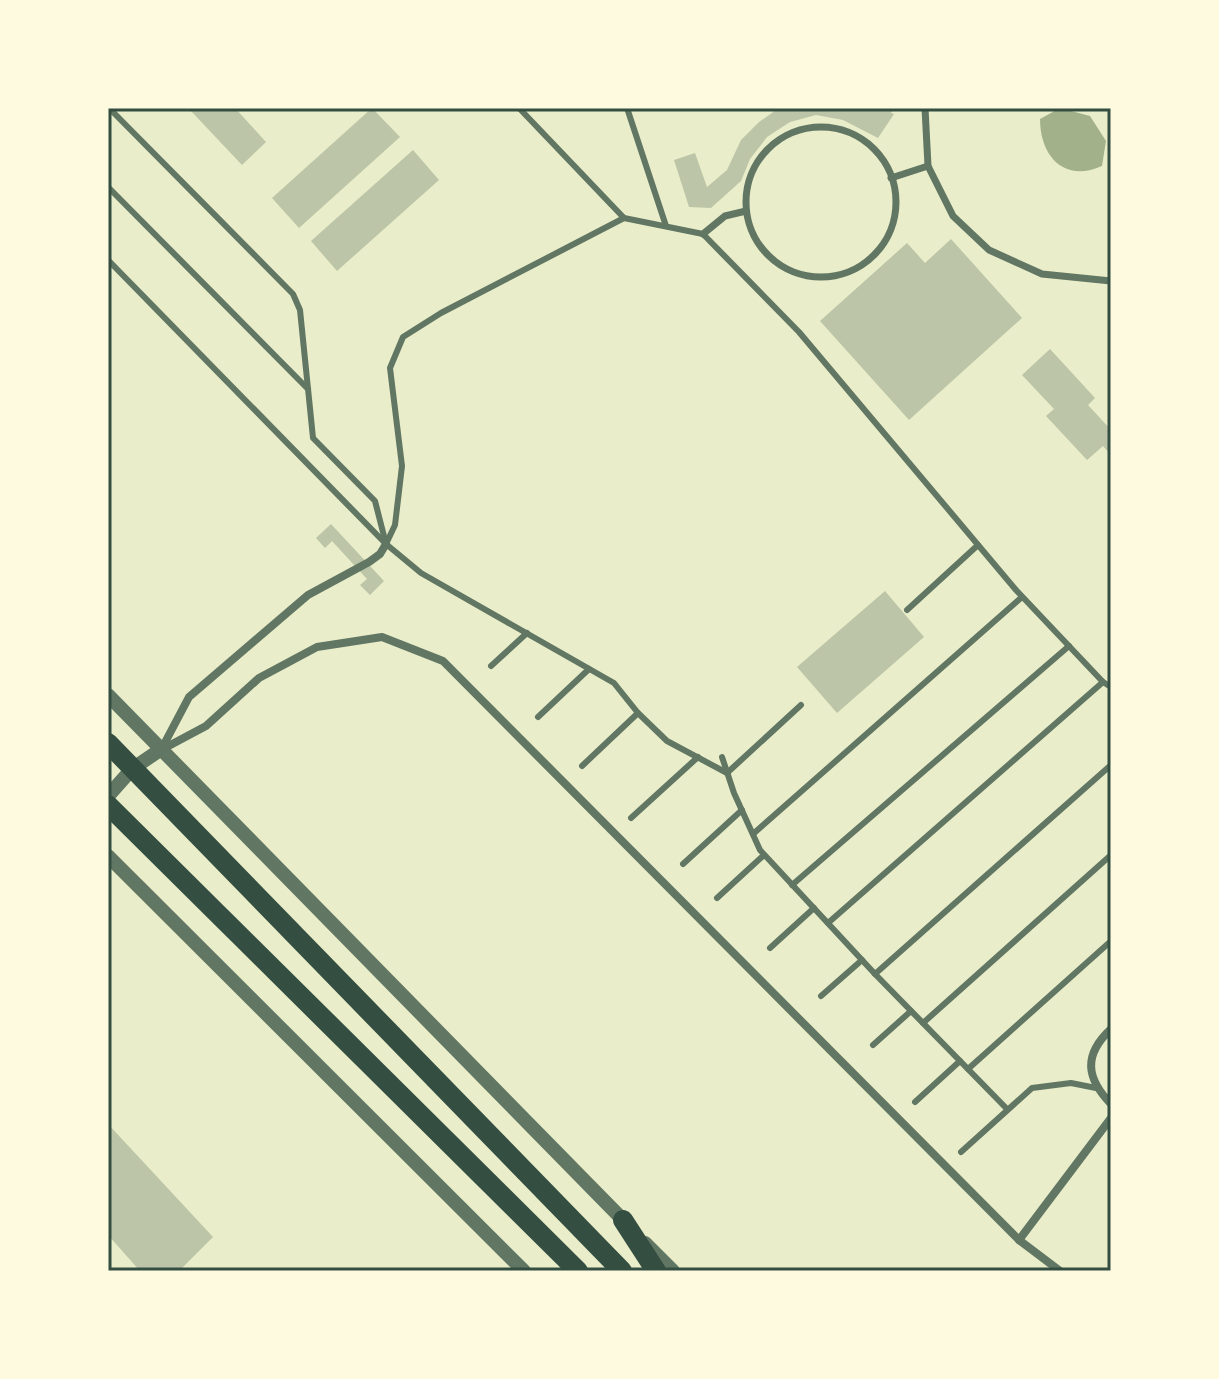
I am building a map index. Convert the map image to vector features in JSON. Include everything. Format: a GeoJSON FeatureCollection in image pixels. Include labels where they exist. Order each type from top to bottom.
{"type":"FeatureCollection","features":[{"type":"Feature","properties":{"kind":"main road"},"geometry":{"type":"LineString","coordinates":[[108,743],[622,1271]]}},
{"type":"Feature","properties":{"kind":"main road"},"geometry":{"type":"LineString","coordinates":[[108,805],[578,1271]]}},
{"type":"Feature","properties":{"kind":"main road"},"geometry":{"type":"LineString","coordinates":[[623,1220],[656,1271]]}},
{"type":"Feature","properties":{"kind":"street"},"geometry":{"type":"LineString","coordinates":[[925,108],[928,166],[953,216],[989,250],[1042,274],[1111,281]]}},
{"type":"Feature","properties":{"kind":"street"},"geometry":{"type":"LineString","coordinates":[[825,127],[850,132],[871,146],[891,178],[895,190],[895,215],[887,239],[871,258],[851,271],[827,277],[803,275],[780,265],[762,249],[750,228],[746,211],[749,180],[759,158],[777,140],[800,129],[825,127]]}},
{"type":"Feature","properties":{"kind":"street"},"geometry":{"type":"LineString","coordinates":[[891,178],[928,166]]}},
{"type":"Feature","properties":{"kind":"street"},"geometry":{"type":"LineString","coordinates":[[703,234],[725,216],[746,211]]}},
{"type":"Feature","properties":{"kind":"street"},"geometry":{"type":"LineString","coordinates":[[160,750],[189,697],[308,595],[369,562],[380,554],[386,544]]}},
{"type":"Feature","properties":{"kind":"street"},"geometry":{"type":"LineString","coordinates":[[108,796],[132,769],[206,726],[259,678],[317,647],[382,637],[443,661],[1019,1240],[1060,1271]]}},
{"type":"Feature","properties":{"kind":"street"},"geometry":{"type":"LineString","coordinates":[[108,695],[673,1271]]}},
{"type":"Feature","properties":{"kind":"street"},"geometry":{"type":"LineString","coordinates":[[108,856],[524,1271]]}},
{"type":"Feature","properties":{"kind":"street"},"geometry":{"type":"LineString","coordinates":[[1111,1029],[1099,1041],[1090,1065],[1096,1088],[1111,1104]]}},
{"type":"Feature","properties":{"kind":"street"},"geometry":{"type":"LineString","coordinates":[[1019,1240],[1111,1118]]}},
{"type":"Feature","properties":{"kind":"lane"},"geometry":{"type":"LineString","coordinates":[[109,108],[293,294],[300,310],[313,438],[375,501],[386,544]]}},
{"type":"Feature","properties":{"kind":"lane"},"geometry":{"type":"LineString","coordinates":[[519,108],[624,218],[703,234],[799,332],[1022,597],[1111,687]]}},
{"type":"Feature","properties":{"kind":"lane"},"geometry":{"type":"LineString","coordinates":[[627,108],[666,226]]}},
{"type":"Feature","properties":{"kind":"lane"},"geometry":{"type":"LineString","coordinates":[[108,187],[308,389]]}},
{"type":"Feature","properties":{"kind":"lane"},"geometry":{"type":"LineString","coordinates":[[386,544],[395,525],[402,466],[390,368],[403,337],[441,313],[624,218]]}},
{"type":"Feature","properties":{"kind":"lane"},"geometry":{"type":"LineString","coordinates":[[108,260],[386,544],[421,573],[614,683],[638,713],[667,741],[727,773]]}},
{"type":"Feature","properties":{"kind":"lane"},"geometry":{"type":"LineString","coordinates":[[907,610],[978,545]]}},
{"type":"Feature","properties":{"kind":"lane"},"geometry":{"type":"LineString","coordinates":[[753,834],[1022,597]]}},
{"type":"Feature","properties":{"kind":"lane"},"geometry":{"type":"LineString","coordinates":[[491,666],[527,633]]}},
{"type":"Feature","properties":{"kind":"lane"},"geometry":{"type":"LineString","coordinates":[[792,885],[1069,646]]}},
{"type":"Feature","properties":{"kind":"lane"},"geometry":{"type":"LineString","coordinates":[[538,717],[589,669]]}},
{"type":"Feature","properties":{"kind":"lane"},"geometry":{"type":"LineString","coordinates":[[828,923],[1103,682]]}},
{"type":"Feature","properties":{"kind":"lane"},"geometry":{"type":"LineString","coordinates":[[727,773],[801,705]]}},
{"type":"Feature","properties":{"kind":"lane"},"geometry":{"type":"LineString","coordinates":[[582,766],[638,713]]}},
{"type":"Feature","properties":{"kind":"lane"},"geometry":{"type":"LineString","coordinates":[[631,818],[698,757]]}},
{"type":"Feature","properties":{"kind":"lane"},"geometry":{"type":"LineString","coordinates":[[722,757],[742,810],[764,855],[1007,1109]]}},
{"type":"Feature","properties":{"kind":"lane"},"geometry":{"type":"LineString","coordinates":[[875,974],[1111,765]]}},
{"type":"Feature","properties":{"kind":"lane"},"geometry":{"type":"LineString","coordinates":[[683,864],[742,810]]}},
{"type":"Feature","properties":{"kind":"lane"},"geometry":{"type":"LineString","coordinates":[[717,898],[764,855]]}},
{"type":"Feature","properties":{"kind":"lane"},"geometry":{"type":"LineString","coordinates":[[923,1023],[1111,855]]}},
{"type":"Feature","properties":{"kind":"lane"},"geometry":{"type":"LineString","coordinates":[[770,948],[814,908]]}},
{"type":"Feature","properties":{"kind":"lane"},"geometry":{"type":"LineString","coordinates":[[968,1069],[1111,941]]}},
{"type":"Feature","properties":{"kind":"lane"},"geometry":{"type":"LineString","coordinates":[[821,996],[862,960]]}},
{"type":"Feature","properties":{"kind":"lane"},"geometry":{"type":"LineString","coordinates":[[873,1045],[911,1011]]}},
{"type":"Feature","properties":{"kind":"lane"},"geometry":{"type":"LineString","coordinates":[[915,1102],[960,1061]]}},
{"type":"Feature","properties":{"kind":"lane"},"geometry":{"type":"LineString","coordinates":[[961,1152],[1032,1088],[1071,1083],[1096,1088]]}},
{"type":"Feature","properties":{"kind":"shaded area"},"geometry":{"type":"Polygon","coordinates":[[[1060,108],[1090,116],[1106,141],[1102,166],[1077,171],[1066,169],[1050,155],[1044,145],[1040,119],[1060,108]]]}},
{"type":"Feature","properties":{"kind":"building"},"geometry":{"type":"Polygon","coordinates":[[[235,108],[266,142],[242,165],[190,110],[235,108]]]}},
{"type":"Feature","properties":{"kind":"building"},"geometry":{"type":"Polygon","coordinates":[[[372,108],[400,137],[299,228],[272,198],[372,108]]]}},
{"type":"Feature","properties":{"kind":"building"},"geometry":{"type":"Polygon","coordinates":[[[779,108],[894,108],[891,113],[894,114],[878,138],[843,120],[816,115],[790,122],[767,137],[750,159],[741,181],[711,208],[689,207],[674,160],[695,153],[707,187],[727,170],[741,140],[779,108]]]}},
{"type":"Feature","properties":{"kind":"building"},"geometry":{"type":"Polygon","coordinates":[[[413,150],[439,180],[337,271],[311,241],[413,150]]]}},
{"type":"Feature","properties":{"kind":"building"},"geometry":{"type":"Polygon","coordinates":[[[951,239],[1022,318],[909,420],[820,321],[907,243],[925,263],[951,239]]]}},
{"type":"Feature","properties":{"kind":"building"},"geometry":{"type":"Polygon","coordinates":[[[1050,349],[1095,398],[1088,405],[1111,430],[1111,455],[1103,446],[1087,460],[1046,416],[1054,409],[1022,375],[1050,349]]]}},
{"type":"Feature","properties":{"kind":"building"},"geometry":{"type":"Polygon","coordinates":[[[331,524],[384,581],[370,595],[360,585],[367,579],[332,541],[325,548],[316,538],[331,524]]]}},
{"type":"Feature","properties":{"kind":"building"},"geometry":{"type":"Polygon","coordinates":[[[885,591],[924,637],[837,713],[797,667],[885,591]]]}},
{"type":"Feature","properties":{"kind":"building"},"geometry":{"type":"Polygon","coordinates":[[[108,1124],[213,1237],[179,1271],[140,1271],[108,1235],[108,1124]]]}}]}
